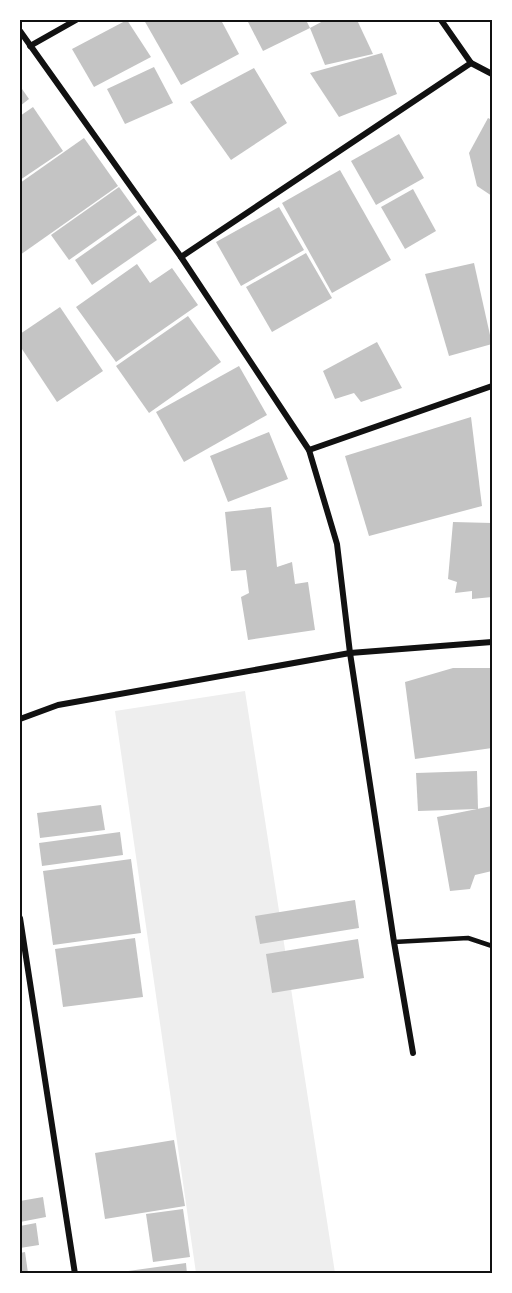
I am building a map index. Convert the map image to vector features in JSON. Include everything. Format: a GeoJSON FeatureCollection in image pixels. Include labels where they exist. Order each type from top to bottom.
{"type":"FeatureCollection","features":[{"type":"Feature","properties":{"kind":"street"},"geometry":{"type":"LineString","coordinates":[[30,46],[76,20]]}},
{"type":"Feature","properties":{"kind":"street"},"geometry":{"type":"LineString","coordinates":[[441,20],[471,63],[492,74]]}},
{"type":"Feature","properties":{"kind":"street"},"geometry":{"type":"LineString","coordinates":[[20,31],[181,257],[309,450],[337,544],[350,653],[413,1053]]}},
{"type":"Feature","properties":{"kind":"street"},"geometry":{"type":"LineString","coordinates":[[181,257],[471,63]]}},
{"type":"Feature","properties":{"kind":"street"},"geometry":{"type":"LineString","coordinates":[[309,450],[492,386]]}},
{"type":"Feature","properties":{"kind":"street"},"geometry":{"type":"LineString","coordinates":[[20,719],[58,705],[350,653],[492,642]]}},
{"type":"Feature","properties":{"kind":"street"},"geometry":{"type":"LineString","coordinates":[[20,918],[75,1274]]}},
{"type":"Feature","properties":{"kind":"lane"},"geometry":{"type":"LineString","coordinates":[[394,942],[468,938],[492,946]]}},
{"type":"Feature","properties":{"kind":"shaded area"},"geometry":{"type":"Polygon","coordinates":[[[245,691],[335,1273],[196,1273],[115,711],[245,691]]]}},
{"type":"Feature","properties":{"kind":"building"},"geometry":{"type":"Polygon","coordinates":[[[127,20],[151,57],[94,87],[72,49],[127,20]]]}},
{"type":"Feature","properties":{"kind":"building"},"geometry":{"type":"Polygon","coordinates":[[[144,20],[221,20],[239,54],[181,85],[144,20]]]}},
{"type":"Feature","properties":{"kind":"building"},"geometry":{"type":"Polygon","coordinates":[[[247,20],[306,20],[310,28],[263,51],[247,20]]]}},
{"type":"Feature","properties":{"kind":"building"},"geometry":{"type":"Polygon","coordinates":[[[325,20],[357,20],[373,54],[325,65],[310,28],[325,20]]]}},
{"type":"Feature","properties":{"kind":"building"},"geometry":{"type":"Polygon","coordinates":[[[382,53],[397,94],[339,117],[310,73],[382,53]]]}},
{"type":"Feature","properties":{"kind":"building"},"geometry":{"type":"Polygon","coordinates":[[[154,67],[173,103],[125,124],[107,89],[154,67]]]}},
{"type":"Feature","properties":{"kind":"building"},"geometry":{"type":"Polygon","coordinates":[[[254,68],[287,123],[231,160],[190,102],[254,68]]]}},
{"type":"Feature","properties":{"kind":"building"},"geometry":{"type":"Polygon","coordinates":[[[20,86],[29,99],[20,106],[20,86]]]}},
{"type":"Feature","properties":{"kind":"building"},"geometry":{"type":"Polygon","coordinates":[[[33,107],[63,151],[20,180],[20,116],[33,107]]]}},
{"type":"Feature","properties":{"kind":"building"},"geometry":{"type":"Polygon","coordinates":[[[488,118],[492,120],[492,196],[477,186],[469,153],[488,118]]]}},
{"type":"Feature","properties":{"kind":"building"},"geometry":{"type":"Polygon","coordinates":[[[399,134],[424,178],[376,205],[351,161],[399,134]]]}},
{"type":"Feature","properties":{"kind":"building"},"geometry":{"type":"Polygon","coordinates":[[[84,138],[118,186],[20,255],[20,183],[84,138]]]}},
{"type":"Feature","properties":{"kind":"building"},"geometry":{"type":"Polygon","coordinates":[[[340,170],[391,260],[332,293],[282,203],[340,170]]]}},
{"type":"Feature","properties":{"kind":"building"},"geometry":{"type":"Polygon","coordinates":[[[119,187],[137,212],[69,260],[51,235],[119,187]]]}},
{"type":"Feature","properties":{"kind":"building"},"geometry":{"type":"Polygon","coordinates":[[[413,189],[436,231],[405,249],[381,207],[413,189]]]}},
{"type":"Feature","properties":{"kind":"building"},"geometry":{"type":"Polygon","coordinates":[[[279,207],[304,250],[241,286],[216,242],[279,207]]]}},
{"type":"Feature","properties":{"kind":"building"},"geometry":{"type":"Polygon","coordinates":[[[139,215],[157,240],[92,285],[75,260],[139,215]]]}},
{"type":"Feature","properties":{"kind":"building"},"geometry":{"type":"Polygon","coordinates":[[[306,253],[332,298],[272,332],[246,287],[306,253]]]}},
{"type":"Feature","properties":{"kind":"building"},"geometry":{"type":"Polygon","coordinates":[[[474,263],[492,344],[449,356],[425,274],[474,263]]]}},
{"type":"Feature","properties":{"kind":"building"},"geometry":{"type":"Polygon","coordinates":[[[137,264],[150,283],[172,268],[198,305],[116,362],[76,307],[137,264]]]}},
{"type":"Feature","properties":{"kind":"building"},"geometry":{"type":"Polygon","coordinates":[[[60,307],[103,371],[57,402],[20,346],[20,334],[60,307]]]}},
{"type":"Feature","properties":{"kind":"building"},"geometry":{"type":"Polygon","coordinates":[[[188,316],[221,362],[149,413],[116,366],[188,316]]]}},
{"type":"Feature","properties":{"kind":"building"},"geometry":{"type":"Polygon","coordinates":[[[377,342],[402,388],[361,402],[354,393],[335,399],[323,371],[377,342]]]}},
{"type":"Feature","properties":{"kind":"building"},"geometry":{"type":"Polygon","coordinates":[[[239,366],[267,415],[184,462],[156,412],[239,366]]]}},
{"type":"Feature","properties":{"kind":"building"},"geometry":{"type":"Polygon","coordinates":[[[471,417],[482,506],[369,536],[345,456],[471,417]]]}},
{"type":"Feature","properties":{"kind":"building"},"geometry":{"type":"Polygon","coordinates":[[[269,432],[288,479],[228,502],[210,456],[269,432]]]}},
{"type":"Feature","properties":{"kind":"building"},"geometry":{"type":"Polygon","coordinates":[[[271,507],[277,567],[292,562],[295,584],[308,582],[315,630],[248,640],[241,597],[249,593],[246,570],[231,571],[225,512],[271,507]]]}},
{"type":"Feature","properties":{"kind":"building"},"geometry":{"type":"Polygon","coordinates":[[[453,522],[492,523],[492,597],[472,599],[472,591],[455,593],[457,582],[448,579],[453,522]]]}},
{"type":"Feature","properties":{"kind":"building"},"geometry":{"type":"Polygon","coordinates":[[[453,668],[492,668],[492,748],[415,759],[405,682],[453,668]]]}},
{"type":"Feature","properties":{"kind":"building"},"geometry":{"type":"Polygon","coordinates":[[[477,771],[478,809],[418,811],[416,773],[477,771]]]}},
{"type":"Feature","properties":{"kind":"building"},"geometry":{"type":"Polygon","coordinates":[[[101,805],[105,830],[40,838],[37,813],[101,805]]]}},
{"type":"Feature","properties":{"kind":"building"},"geometry":{"type":"Polygon","coordinates":[[[492,806],[492,871],[475,875],[470,889],[450,891],[437,817],[492,806]]]}},
{"type":"Feature","properties":{"kind":"building"},"geometry":{"type":"Polygon","coordinates":[[[120,832],[123,855],[42,866],[39,843],[120,832]]]}},
{"type":"Feature","properties":{"kind":"building"},"geometry":{"type":"Polygon","coordinates":[[[131,859],[141,933],[53,945],[43,871],[131,859]]]}},
{"type":"Feature","properties":{"kind":"building"},"geometry":{"type":"Polygon","coordinates":[[[355,900],[359,928],[260,944],[255,916],[355,900]]]}},
{"type":"Feature","properties":{"kind":"building"},"geometry":{"type":"Polygon","coordinates":[[[135,938],[143,997],[63,1007],[55,949],[135,938]]]}},
{"type":"Feature","properties":{"kind":"building"},"geometry":{"type":"Polygon","coordinates":[[[358,939],[364,978],[272,993],[266,954],[358,939]]]}},
{"type":"Feature","properties":{"kind":"building"},"geometry":{"type":"Polygon","coordinates":[[[174,1140],[185,1206],[105,1219],[95,1153],[174,1140]]]}},
{"type":"Feature","properties":{"kind":"building"},"geometry":{"type":"Polygon","coordinates":[[[43,1197],[46,1217],[20,1222],[20,1201],[43,1197]]]}},
{"type":"Feature","properties":{"kind":"building"},"geometry":{"type":"Polygon","coordinates":[[[183,1209],[190,1257],[153,1262],[146,1214],[183,1209]]]}},
{"type":"Feature","properties":{"kind":"building"},"geometry":{"type":"Polygon","coordinates":[[[36,1223],[39,1245],[20,1248],[20,1226],[36,1223]]]}},
{"type":"Feature","properties":{"kind":"building"},"geometry":{"type":"Polygon","coordinates":[[[25,1252],[28,1273],[20,1274],[20,1253],[25,1252]]]}},
{"type":"Feature","properties":{"kind":"building"},"geometry":{"type":"Polygon","coordinates":[[[186,1263],[187,1274],[121,1274],[121,1272],[186,1263]]]}}]}
